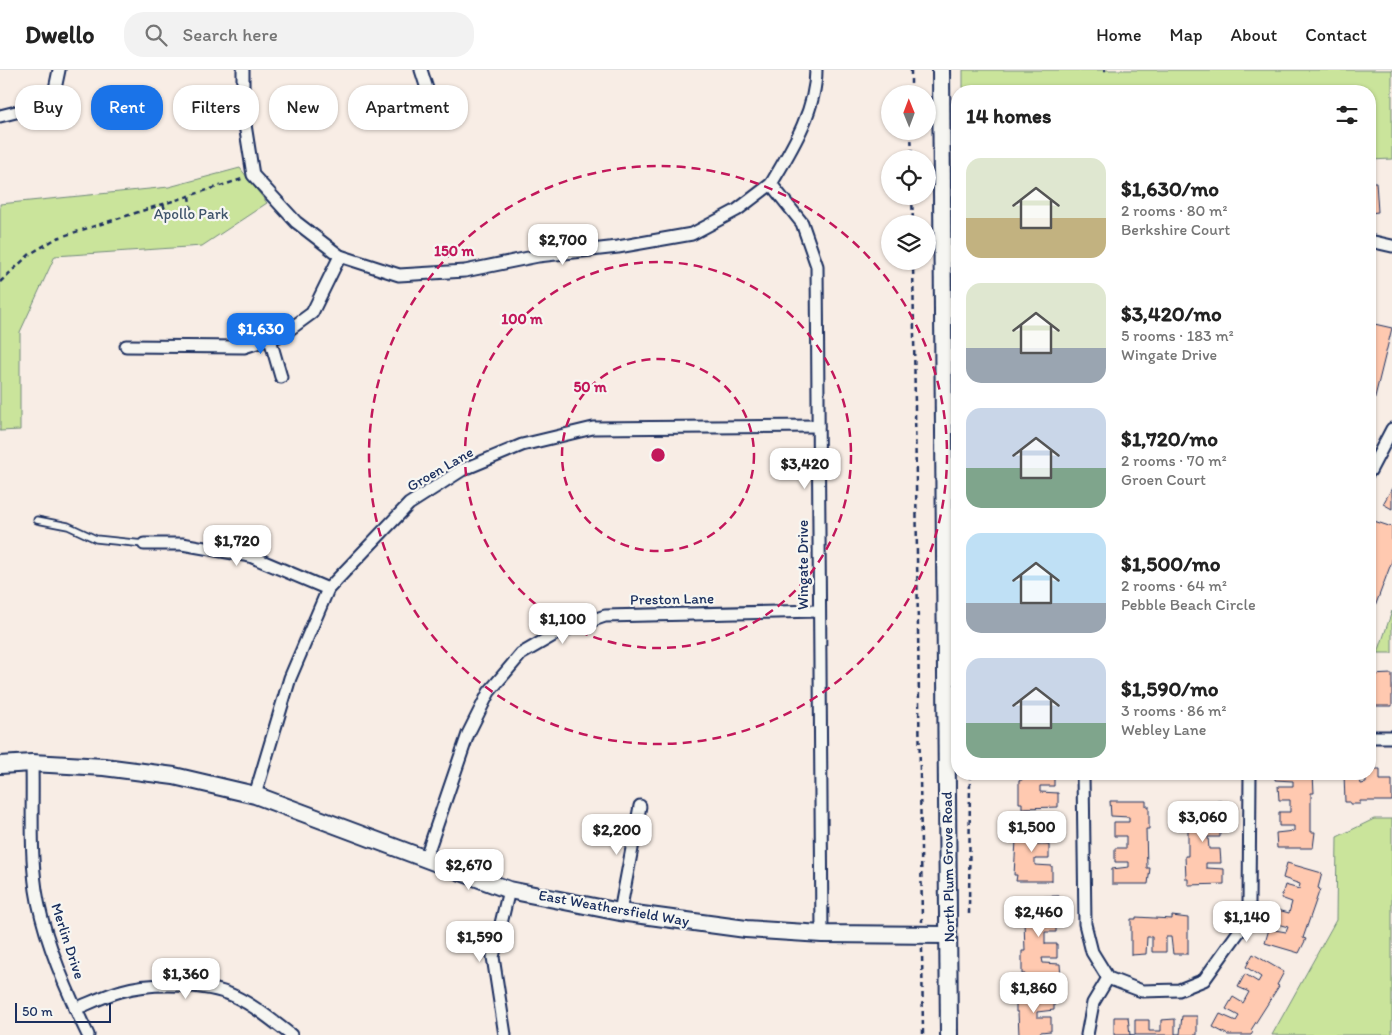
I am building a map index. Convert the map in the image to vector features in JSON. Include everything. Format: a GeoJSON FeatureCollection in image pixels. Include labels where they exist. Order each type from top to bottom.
{"type":"FeatureCollection","features":[{"type":"Feature","properties":{"kind":"street"},"geometry":{"type":"LineString","coordinates":[[0,116],[52,102],[59,70]]}},
{"type":"Feature","properties":{"kind":"street"},"geometry":{"type":"LineString","coordinates":[[243,70],[243,112],[253,175],[296,222],[340,256],[399,275],[465,271],[538,256],[618,247],[692,234],[737,210],[770,184],[797,139],[816,85],[816,70]]}},
{"type":"Feature","properties":{"kind":"street"},"geometry":{"type":"LineString","coordinates":[[421,70],[426,85]]}},
{"type":"Feature","properties":{"kind":"street","name":"North Plum Grove Road"},"geometry":{"type":"LineString","coordinates":[[941,70],[951,634]]}},
{"type":"Feature","properties":{"kind":"street","name":"Wingate Drive"},"geometry":{"type":"LineString","coordinates":[[770,184],[802,223],[817,266],[818,611],[822,934]]}},
{"type":"Feature","properties":{"kind":"street"},"geometry":{"type":"LineString","coordinates":[[1376,242],[1392,246]]}},
{"type":"Feature","properties":{"kind":"street"},"geometry":{"type":"LineString","coordinates":[[126,346],[244,347],[282,335],[312,312],[340,256]]}},
{"type":"Feature","properties":{"kind":"street"},"geometry":{"type":"LineString","coordinates":[[270,339],[281,377]]}},
{"type":"Feature","properties":{"kind":"street","name":"Groen Lane"},"geometry":{"type":"LineString","coordinates":[[255,795],[290,678],[328,589],[409,504],[462,470],[522,445],[593,428],[818,426]]}},
{"type":"Feature","properties":{"kind":"street"},"geometry":{"type":"LineString","coordinates":[[1376,460],[1392,429]]}},
{"type":"Feature","properties":{"kind":"street"},"geometry":{"type":"LineString","coordinates":[[144,544],[182,544],[250,556],[328,589]]}},
{"type":"Feature","properties":{"kind":"street","name":"Preston Lane"},"geometry":{"type":"LineString","coordinates":[[426,857],[468,734],[489,692],[520,654],[559,632],[605,616],[818,611]]}},
{"type":"Feature","properties":{"kind":"street"},"geometry":{"type":"LineString","coordinates":[[1376,737],[1392,736]]}},
{"type":"Feature","properties":{"kind":"street","name":"North Plum Grove Road"},"geometry":{"type":"LineString","coordinates":[[949,1035],[948,935],[951,751]]}},
{"type":"Feature","properties":{"kind":"street","name":"East Weathersfield Way"},"geometry":{"type":"LineString","coordinates":[[0,765],[32,764],[104,767],[174,776],[255,795],[426,857],[509,890],[620,912],[746,929],[822,934],[948,935]]}},
{"type":"Feature","properties":{"kind":"street","name":"Merlin Drive"},"geometry":{"type":"LineString","coordinates":[[32,764],[36,891],[45,930],[75,1009],[88,1035]]}},
{"type":"Feature","properties":{"kind":"street"},"geometry":{"type":"LineString","coordinates":[[1083,780],[1085,924],[1092,952],[1108,978],[1142,991],[1178,990],[1204,980],[1240,930],[1249,904],[1250,780]]}},
{"type":"Feature","properties":{"kind":"street"},"geometry":{"type":"LineString","coordinates":[[620,912],[640,806]]}},
{"type":"Feature","properties":{"kind":"street"},"geometry":{"type":"LineString","coordinates":[[505,1035],[493,957],[509,890]]}},
{"type":"Feature","properties":{"kind":"street"},"geometry":{"type":"LineString","coordinates":[[1087,1035],[1092,1004],[1108,978]]}},
{"type":"Feature","properties":{"kind":"street"},"geometry":{"type":"LineString","coordinates":[[75,1009],[122,991],[158,986],[196,987],[233,996],[268,1017],[291,1035]]}},
{"type":"Feature","properties":{"kind":"lane"},"geometry":{"type":"LineString","coordinates":[[37,520],[68,526],[96,539],[144,544]]}},
{"type":"Feature","properties":{"kind":"path"},"geometry":{"type":"LineString","coordinates":[[911,70],[911,85]]}},
{"type":"Feature","properties":{"kind":"path"},"geometry":{"type":"LineString","coordinates":[[0,282],[30,254],[57,238],[253,175]]}},
{"type":"Feature","properties":{"kind":"path"},"geometry":{"type":"LineString","coordinates":[[188,195],[191,212]]}},
{"type":"Feature","properties":{"kind":"path"},"geometry":{"type":"LineString","coordinates":[[163,204],[167,215]]}},
{"type":"Feature","properties":{"kind":"path"},"geometry":{"type":"LineString","coordinates":[[913,270],[921,912]]}},
{"type":"Feature","properties":{"kind":"path"},"geometry":{"type":"LineString","coordinates":[[970,780],[970,914]]}},
{"type":"Feature","properties":{"kind":"path"},"geometry":{"type":"LineString","coordinates":[[922,959],[923,1035]]}},
{"type":"Feature","properties":{"kind":"green space"},"geometry":{"type":"Polygon","coordinates":[[[963,70],[1392,70],[1392,159],[1376,160],[1376,85],[963,85],[963,70]]]}},
{"type":"Feature","properties":{"kind":"green space","name":"Apollo Park"},"geometry":{"type":"Polygon","coordinates":[[[240,168],[267,203],[202,246],[55,256],[20,332],[20,430],[0,431],[0,204],[169,187],[240,168]]]}},
{"type":"Feature","properties":{"kind":"green space"},"geometry":{"type":"Polygon","coordinates":[[[1392,611],[1392,653],[1378,653],[1392,611]]]}},
{"type":"Feature","properties":{"kind":"green space"},"geometry":{"type":"Polygon","coordinates":[[[1374,819],[1392,819],[1392,1035],[1272,1035],[1336,920],[1337,837],[1374,819]]]}},
{"type":"Feature","properties":{"kind":"building"},"geometry":{"type":"Polygon","coordinates":[[[1376,182],[1378,212],[1376,212],[1376,182]]]}},
{"type":"Feature","properties":{"kind":"building"},"geometry":{"type":"Polygon","coordinates":[[[1376,324],[1392,328],[1376,393],[1376,324]]]}},
{"type":"Feature","properties":{"kind":"building"},"geometry":{"type":"Polygon","coordinates":[[[1392,488],[1392,509],[1383,504],[1392,488]]]}},
{"type":"Feature","properties":{"kind":"building"},"geometry":{"type":"Polygon","coordinates":[[[1376,522],[1392,527],[1392,561],[1376,604],[1376,522]]]}},
{"type":"Feature","properties":{"kind":"building"},"geometry":{"type":"Polygon","coordinates":[[[1392,674],[1392,706],[1376,706],[1376,675],[1392,674]]]}},
{"type":"Feature","properties":{"kind":"building"},"geometry":{"type":"Polygon","coordinates":[[[1376,769],[1380,769],[1380,780],[1392,780],[1392,801],[1360,801],[1360,804],[1345,802],[1344,780],[1360,780],[1361,784],[1366,783],[1366,780],[1376,780],[1376,769]]]}},
{"type":"Feature","properties":{"kind":"building"},"geometry":{"type":"Polygon","coordinates":[[[1019,780],[1054,780],[1054,786],[1040,786],[1040,792],[1058,793],[1058,807],[1022,808],[1022,803],[1019,803],[1019,780]]]}},
{"type":"Feature","properties":{"kind":"building"},"geometry":{"type":"Polygon","coordinates":[[[1275,780],[1313,780],[1314,793],[1311,793],[1311,832],[1315,832],[1313,848],[1277,848],[1276,833],[1294,831],[1294,826],[1279,826],[1279,812],[1290,812],[1290,800],[1279,800],[1278,786],[1293,786],[1293,781],[1275,780]]]}},
{"type":"Feature","properties":{"kind":"building"},"geometry":{"type":"Polygon","coordinates":[[[1110,801],[1146,801],[1146,806],[1149,806],[1149,829],[1146,829],[1147,868],[1150,868],[1148,884],[1112,884],[1112,869],[1129,867],[1129,862],[1115,862],[1115,848],[1126,848],[1126,836],[1114,836],[1114,822],[1129,822],[1129,817],[1111,816],[1110,801]]]}},
{"type":"Feature","properties":{"kind":"building"},"geometry":{"type":"Polygon","coordinates":[[[1222,801],[1222,816],[1205,818],[1205,823],[1220,823],[1220,837],[1208,837],[1209,849],[1220,849],[1221,863],[1206,863],[1206,868],[1224,869],[1224,884],[1188,885],[1185,856],[1188,856],[1188,826],[1184,826],[1184,807],[1187,807],[1187,802],[1222,801]]]}},
{"type":"Feature","properties":{"kind":"building"},"geometry":{"type":"Polygon","coordinates":[[[1015,824],[1051,824],[1051,839],[1034,840],[1035,845],[1049,845],[1049,859],[1035,859],[1035,865],[1052,866],[1052,881],[1016,881],[1017,875],[1014,875],[1015,824]]]}},
{"type":"Feature","properties":{"kind":"building"},"geometry":{"type":"Polygon","coordinates":[[[1287,863],[1322,873],[1318,888],[1320,889],[1303,938],[1306,939],[1299,953],[1265,943],[1269,929],[1286,932],[1288,927],[1274,923],[1278,910],[1289,913],[1292,902],[1281,898],[1285,885],[1299,889],[1300,884],[1283,878],[1287,863]]]}},
{"type":"Feature","properties":{"kind":"building"},"geometry":{"type":"Polygon","coordinates":[[[1059,896],[1059,911],[1042,913],[1042,918],[1056,918],[1056,932],[1045,932],[1045,944],[1057,944],[1057,958],[1042,958],[1043,963],[1060,964],[1061,979],[1025,980],[1025,974],[1022,974],[1022,951],[1025,951],[1024,921],[1021,921],[1020,902],[1023,902],[1023,897],[1059,896]]]}},
{"type":"Feature","properties":{"kind":"building"},"geometry":{"type":"Polygon","coordinates":[[[1172,916],[1188,918],[1188,954],[1173,954],[1171,937],[1166,937],[1166,952],[1152,952],[1152,937],[1147,937],[1146,954],[1131,955],[1131,919],[1136,919],[1136,917],[1172,919],[1172,916]]]}},
{"type":"Feature","properties":{"kind":"building"},"geometry":{"type":"Polygon","coordinates":[[[1253,954],[1284,972],[1277,985],[1279,986],[1251,1030],[1253,1032],[1251,1035],[1228,1035],[1213,1027],[1220,1014],[1236,1021],[1239,1016],[1226,1009],[1233,997],[1243,1003],[1249,992],[1238,987],[1245,974],[1258,982],[1261,977],[1246,967],[1253,954]]]}},
{"type":"Feature","properties":{"kind":"building"},"geometry":{"type":"Polygon","coordinates":[[[1018,996],[1054,996],[1054,1010],[1037,1012],[1037,1017],[1051,1017],[1051,1031],[1040,1032],[1040,1035],[1019,1035],[1018,1012],[1016,1012],[1018,996]]]}},
{"type":"Feature","properties":{"kind":"building"},"geometry":{"type":"Polygon","coordinates":[[[1182,1016],[1197,1016],[1197,1035],[1135,1035],[1135,1020],[1149,1020],[1149,1031],[1161,1031],[1161,1020],[1175,1019],[1175,1034],[1180,1034],[1182,1016]]]}},
{"type":"Feature","properties":{"kind":"building"},"geometry":{"type":"Polygon","coordinates":[[[1114,1017],[1128,1017],[1130,1035],[1114,1035],[1114,1017]]]}}]}
